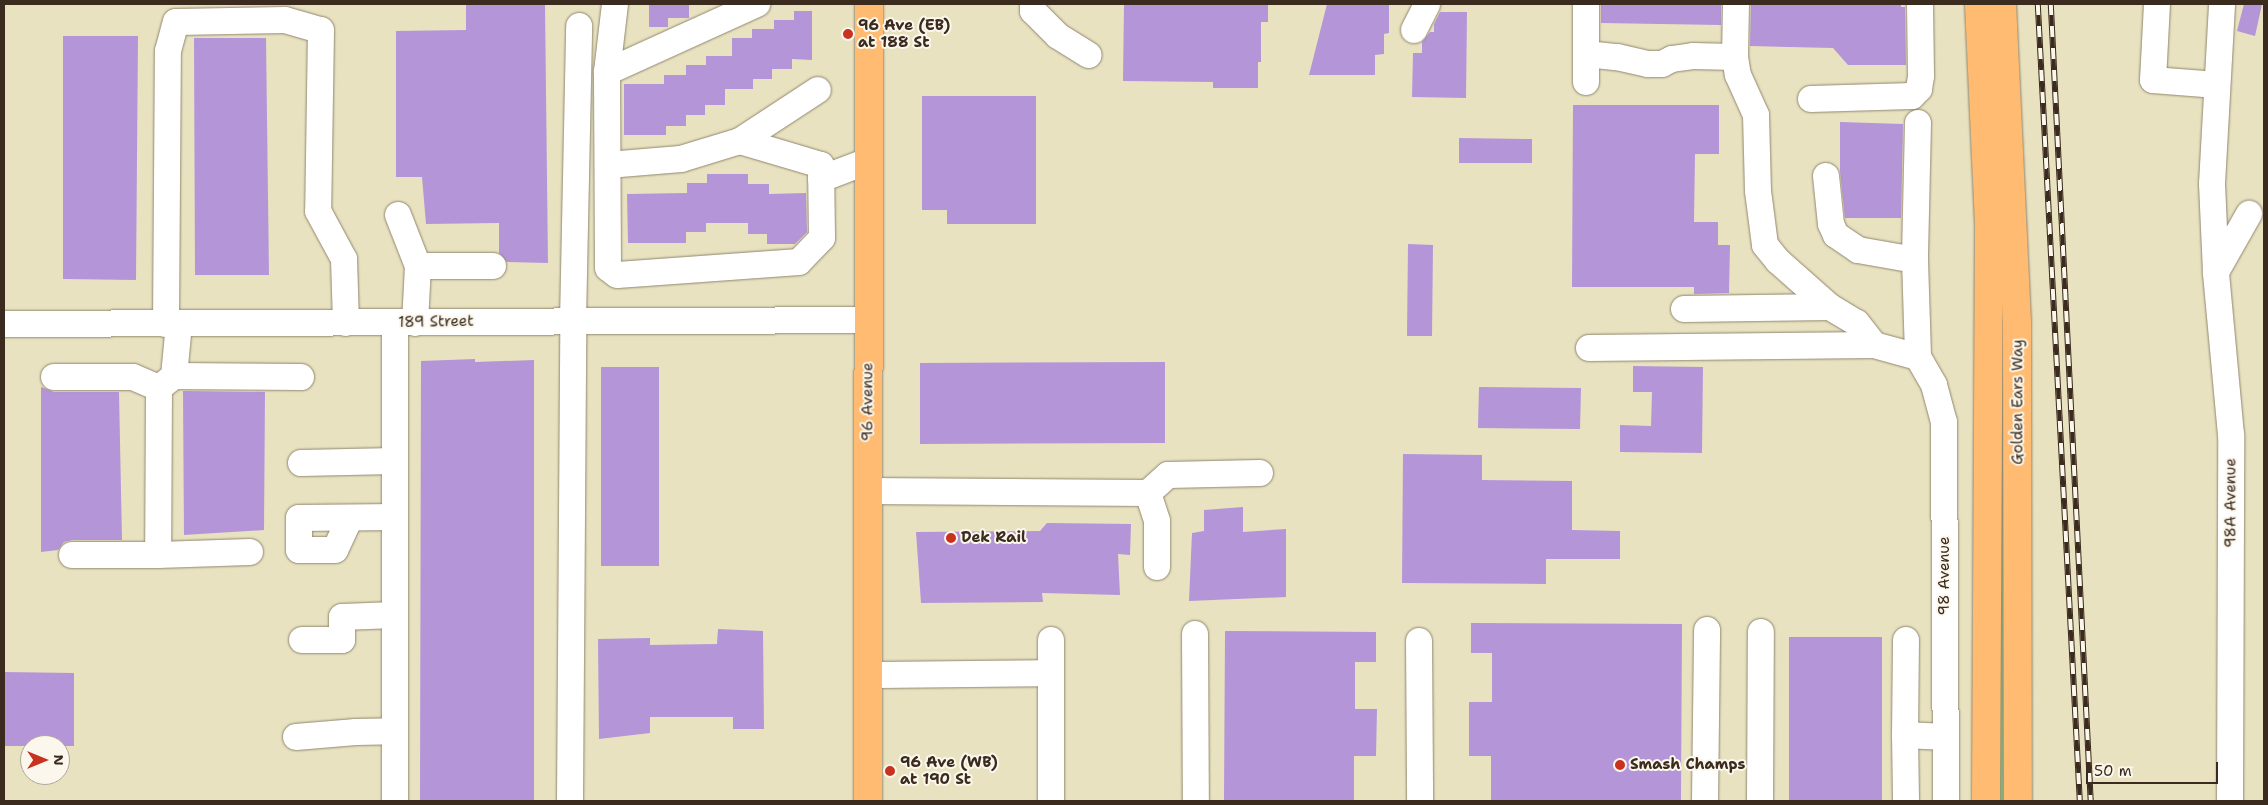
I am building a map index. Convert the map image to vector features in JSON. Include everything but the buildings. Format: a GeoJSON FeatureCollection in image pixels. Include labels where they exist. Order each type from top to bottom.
{"type":"FeatureCollection","features":[{"type":"Feature","properties":{"kind":"main road","name":"96 Avenue"},"geometry":{"type":"LineString","coordinates":[[868,4],[868,801]]}},
{"type":"Feature","properties":{"kind":"main road","name":"Golden Ears Way"},"geometry":{"type":"LineString","coordinates":[[1980,4],[1989,228],[1986,801]]}},
{"type":"Feature","properties":{"kind":"main road","name":"Golden Ears Way"},"geometry":{"type":"LineString","coordinates":[[2002,4],[2018,322],[2018,801]]}},
{"type":"Feature","properties":{"kind":"street"},"geometry":{"type":"LineString","coordinates":[[615,4],[607,72],[608,268],[616,275],[799,262],[822,238],[821,165],[740,141]]}},
{"type":"Feature","properties":{"kind":"street"},"geometry":{"type":"LineString","coordinates":[[607,72],[757,4]]}},
{"type":"Feature","properties":{"kind":"street"},"geometry":{"type":"LineString","coordinates":[[1033,4],[1033,10],[1058,36],[1089,55]]}},
{"type":"Feature","properties":{"kind":"street"},"geometry":{"type":"LineString","coordinates":[[1414,30],[1427,4]]}},
{"type":"Feature","properties":{"kind":"street"},"geometry":{"type":"LineString","coordinates":[[1586,4],[1586,82]]}},
{"type":"Feature","properties":{"kind":"street"},"geometry":{"type":"LineString","coordinates":[[1736,4],[1735,57],[1738,75],[1756,115],[1758,191],[1765,244],[1778,261],[1830,307],[1857,323],[1874,345]]}},
{"type":"Feature","properties":{"kind":"street"},"geometry":{"type":"LineString","coordinates":[[1812,99],[1912,96],[1919,89],[1921,76],[1920,4]]}},
{"type":"Feature","properties":{"kind":"street"},"geometry":{"type":"LineString","coordinates":[[2157,4],[2153,80],[2217,85]]}},
{"type":"Feature","properties":{"kind":"street","name":"98A Avenue"},"geometry":{"type":"LineString","coordinates":[[2222,4],[2212,184],[2216,272],[2232,435],[2230,801]]}},
{"type":"Feature","properties":{"kind":"street"},"geometry":{"type":"LineString","coordinates":[[158,555],[166,382],[173,324],[168,51],[176,22],[285,20],[321,30],[318,211],[344,259],[346,323]]}},
{"type":"Feature","properties":{"kind":"street"},"geometry":{"type":"LineString","coordinates":[[570,801],[573,321],[578,26]]}},
{"type":"Feature","properties":{"kind":"street"},"geometry":{"type":"LineString","coordinates":[[1586,54],[1617,57],[1648,64],[1662,64],[1672,59],[1693,56],[1735,57]]}},
{"type":"Feature","properties":{"kind":"street"},"geometry":{"type":"LineString","coordinates":[[608,165],[681,159],[740,141],[818,90]]}},
{"type":"Feature","properties":{"kind":"street"},"geometry":{"type":"LineString","coordinates":[[1589,348],[1874,345],[1918,357],[1915,260],[1918,123]]}},
{"type":"Feature","properties":{"kind":"street"},"geometry":{"type":"LineString","coordinates":[[821,179],[868,161]]}},
{"type":"Feature","properties":{"kind":"street"},"geometry":{"type":"LineString","coordinates":[[1826,176],[1831,224],[1836,234],[1858,250],[1915,260]]}},
{"type":"Feature","properties":{"kind":"street"},"geometry":{"type":"LineString","coordinates":[[2216,272],[2249,214]]}},
{"type":"Feature","properties":{"kind":"street"},"geometry":{"type":"LineString","coordinates":[[395,801],[395,461],[405,323],[418,266],[398,215]]}},
{"type":"Feature","properties":{"kind":"street"},"geometry":{"type":"LineString","coordinates":[[418,266],[494,266]]}},
{"type":"Feature","properties":{"kind":"street"},"geometry":{"type":"LineString","coordinates":[[1684,309],[1830,307]]}},
{"type":"Feature","properties":{"kind":"street","name":"189 Street"},"geometry":{"type":"LineString","coordinates":[[4,324],[869,320]]}},
{"type":"Feature","properties":{"kind":"street","name":"98 Avenue"},"geometry":{"type":"LineString","coordinates":[[1918,357],[1934,385],[1944,422],[1946,801]]}},
{"type":"Feature","properties":{"kind":"street"},"geometry":{"type":"LineString","coordinates":[[54,378],[133,377],[166,382],[301,377]]}},
{"type":"Feature","properties":{"kind":"street"},"geometry":{"type":"LineString","coordinates":[[301,463],[395,461]]}},
{"type":"Feature","properties":{"kind":"street"},"geometry":{"type":"LineString","coordinates":[[868,491],[1148,493],[1168,475],[1260,473]]}},
{"type":"Feature","properties":{"kind":"street"},"geometry":{"type":"LineString","coordinates":[[1148,493],[1157,521],[1157,567]]}},
{"type":"Feature","properties":{"kind":"street"},"geometry":{"type":"LineString","coordinates":[[350,518],[395,517]]}},
{"type":"Feature","properties":{"kind":"street"},"geometry":{"type":"LineString","coordinates":[[72,555],[250,552]]}},
{"type":"Feature","properties":{"kind":"street"},"geometry":{"type":"LineString","coordinates":[[302,640],[342,640],[342,617],[395,615]]}},
{"type":"Feature","properties":{"kind":"street"},"geometry":{"type":"LineString","coordinates":[[1705,801],[1707,630]]}},
{"type":"Feature","properties":{"kind":"street"},"geometry":{"type":"LineString","coordinates":[[1760,801],[1761,632]]}},
{"type":"Feature","properties":{"kind":"street"},"geometry":{"type":"LineString","coordinates":[[1195,634],[1196,801]]}},
{"type":"Feature","properties":{"kind":"street"},"geometry":{"type":"LineString","coordinates":[[1051,640],[1052,801]]}},
{"type":"Feature","properties":{"kind":"street"},"geometry":{"type":"LineString","coordinates":[[1906,640],[1906,801]]}},
{"type":"Feature","properties":{"kind":"street"},"geometry":{"type":"LineString","coordinates":[[1418,641],[1420,801]]}},
{"type":"Feature","properties":{"kind":"street"},"geometry":{"type":"LineString","coordinates":[[868,675],[1051,673]]}},
{"type":"Feature","properties":{"kind":"street"},"geometry":{"type":"LineString","coordinates":[[296,737],[395,731]]}},
{"type":"Feature","properties":{"kind":"street"},"geometry":{"type":"LineString","coordinates":[[1905,735],[1946,737]]}},
{"type":"Feature","properties":{"kind":"green space"},"geometry":{"type":"Polygon","coordinates":[[[2003,232],[2008,801],[1998,801],[2000,349],[2003,232]]]}},
{"type":"Feature","properties":{"kind":"railway"},"geometry":{"type":"LineString","coordinates":[[2038,4],[2080,801]]}},
{"type":"Feature","properties":{"kind":"railway"},"geometry":{"type":"LineString","coordinates":[[2051,4],[2091,801]]}},
{"type":"Feature","properties":{"kind":"place","name":"96 Ave (EB) at 188 St"},"geometry":{"type":"Point","coordinates":[848,34]}},
{"type":"Feature","properties":{"kind":"place","name":"Dek Rail"},"geometry":{"type":"Point","coordinates":[951,538]}},
{"type":"Feature","properties":{"kind":"place","name":"Smash Champs"},"geometry":{"type":"Point","coordinates":[1620,765]}},
{"type":"Feature","properties":{"kind":"place","name":"96 Ave (WB) at 190 St"},"geometry":{"type":"Point","coordinates":[890,771]}}]}
